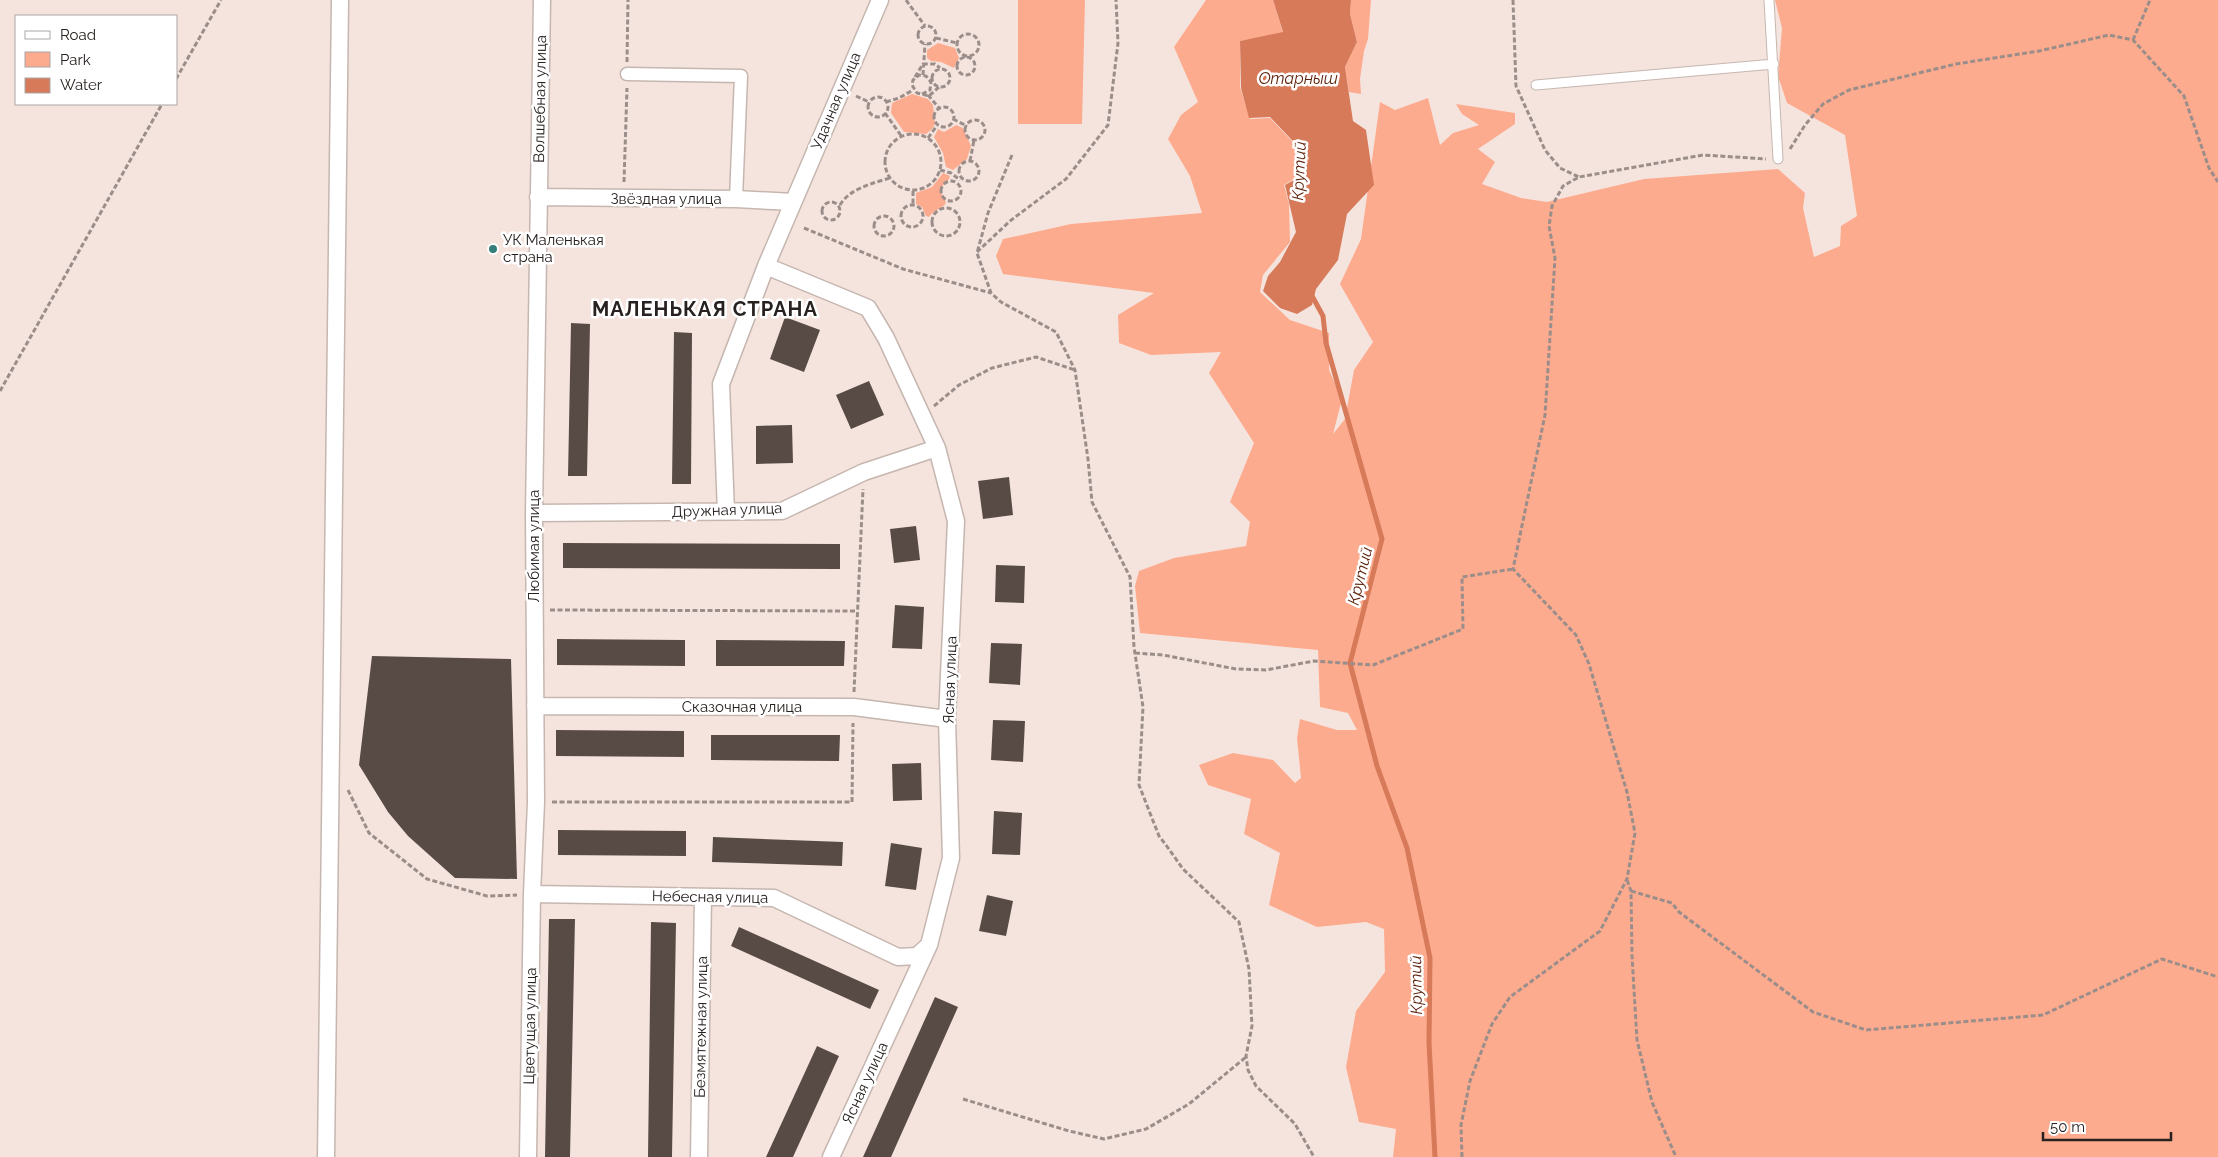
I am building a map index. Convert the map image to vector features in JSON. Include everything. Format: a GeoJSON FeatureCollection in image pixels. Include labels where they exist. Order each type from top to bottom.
{"type":"FeatureCollection","features":[{"type":"Feature","properties":{"kind":"street"},"geometry":{"type":"LineString","coordinates":[[326,1157],[340,0]]}},
{"type":"Feature","properties":{"kind":"street","name":"Волшебная улица"},"geometry":{"type":"LineString","coordinates":[[538,197],[542,0]]}},
{"type":"Feature","properties":{"kind":"street","name":"Удачная улица"},"geometry":{"type":"LineString","coordinates":[[726,512],[720,384],[766,266],[880,0]]}},
{"type":"Feature","properties":{"kind":"street"},"geometry":{"type":"LineString","coordinates":[[627,74],[741,76],[736,199]]}},
{"type":"Feature","properties":{"kind":"street","name":"Звёздная улица"},"geometry":{"type":"LineString","coordinates":[[538,197],[736,199],[793,202]]}},
{"type":"Feature","properties":{"kind":"street","name":"Любимая улица"},"geometry":{"type":"LineString","coordinates":[[532,894],[536,802],[534,513],[538,197]]}},
{"type":"Feature","properties":{"kind":"street","name":"Ясная улица"},"geometry":{"type":"LineString","coordinates":[[766,266],[868,308],[886,338],[937,448],[956,521],[948,718],[951,858],[929,945],[831,1157]]}},
{"type":"Feature","properties":{"kind":"street","name":"Дружная улица"},"geometry":{"type":"LineString","coordinates":[[534,513],[782,511],[864,472],[937,448]]}},
{"type":"Feature","properties":{"kind":"street","name":"Сказочная улица"},"geometry":{"type":"LineString","coordinates":[[535,706],[854,707],[948,718]]}},
{"type":"Feature","properties":{"kind":"street","name":"Небесная улица"},"geometry":{"type":"LineString","coordinates":[[532,894],[774,898],[898,957],[917,956],[929,945]]}},
{"type":"Feature","properties":{"kind":"street","name":"Цветущая улица"},"geometry":{"type":"LineString","coordinates":[[528,1157],[532,894]]}},
{"type":"Feature","properties":{"kind":"street","name":"Безмятежная улица"},"geometry":{"type":"LineString","coordinates":[[699,1157],[703,897]]}},
{"type":"Feature","properties":{"kind":"lane"},"geometry":{"type":"LineString","coordinates":[[1769,0],[1778,159]]}},
{"type":"Feature","properties":{"kind":"lane"},"geometry":{"type":"LineString","coordinates":[[1536,85],[1774,64]]}},
{"type":"Feature","properties":{"kind":"path"},"geometry":{"type":"LineString","coordinates":[[178,75],[221,0]]}},
{"type":"Feature","properties":{"kind":"path"},"geometry":{"type":"LineString","coordinates":[[623,199],[628,0]]}},
{"type":"Feature","properties":{"kind":"path"},"geometry":{"type":"LineString","coordinates":[[906,0],[925,26],[932,28],[936,38]]}},
{"type":"Feature","properties":{"kind":"path"},"geometry":{"type":"LineString","coordinates":[[976,253],[1010,221],[1066,179],[1108,125],[1118,44],[1116,0]]}},
{"type":"Feature","properties":{"kind":"path"},"geometry":{"type":"LineString","coordinates":[[2133,40],[2150,0]]}},
{"type":"Feature","properties":{"kind":"path"},"geometry":{"type":"LineString","coordinates":[[925,26],[919,32],[918,36],[921,42],[925,44],[932,43],[936,38]]}},
{"type":"Feature","properties":{"kind":"path"},"geometry":{"type":"LineString","coordinates":[[950,74],[957,69],[958,61],[965,57],[971,56],[979,49],[978,38],[968,33],[959,38],[957,43],[960,53],[965,57],[973,61],[974,69],[972,73],[964,75],[957,69]]}},
{"type":"Feature","properties":{"kind":"path"},"geometry":{"type":"LineString","coordinates":[[1513,569],[1545,415],[1555,258],[1549,226],[1552,206],[1563,186],[1579,177],[1703,155],[1778,159],[1786,155],[1805,125],[1823,104],[1849,90],[1956,64],[2039,50],[2109,35],[2133,40],[2184,96],[2209,168],[2218,182]]}},
{"type":"Feature","properties":{"kind":"path"},"geometry":{"type":"LineString","coordinates":[[936,38],[957,43]]}},
{"type":"Feature","properties":{"kind":"path"},"geometry":{"type":"LineString","coordinates":[[922,75],[925,44]]}},
{"type":"Feature","properties":{"kind":"path"},"geometry":{"type":"LineString","coordinates":[[923,64],[935,64],[950,74]]}},
{"type":"Feature","properties":{"kind":"path"},"geometry":{"type":"LineString","coordinates":[[913,90],[913,80],[923,64]]}},
{"type":"Feature","properties":{"kind":"path"},"geometry":{"type":"LineString","coordinates":[[928,94],[933,72],[941,68]]}},
{"type":"Feature","properties":{"kind":"path"},"geometry":{"type":"LineString","coordinates":[[913,90],[922,94],[928,94],[939,87],[947,85],[951,78],[950,74]]}},
{"type":"Feature","properties":{"kind":"path"},"geometry":{"type":"LineString","coordinates":[[913,80],[915,77],[922,75],[939,87]]}},
{"type":"Feature","properties":{"kind":"path"},"geometry":{"type":"LineString","coordinates":[[885,113],[877,116],[869,111],[869,102],[877,97],[886,102],[899,98],[913,90]]}},
{"type":"Feature","properties":{"kind":"path"},"geometry":{"type":"LineString","coordinates":[[928,94],[939,108]]}},
{"type":"Feature","properties":{"kind":"path"},"geometry":{"type":"LineString","coordinates":[[885,113],[887,109],[886,102]]}},
{"type":"Feature","properties":{"kind":"path"},"geometry":{"type":"LineString","coordinates":[[0,391],[161,105]]}},
{"type":"Feature","properties":{"kind":"path"},"geometry":{"type":"LineString","coordinates":[[939,108],[948,108],[953,115],[953,119]]}},
{"type":"Feature","properties":{"kind":"path"},"geometry":{"type":"LineString","coordinates":[[939,108],[934,116],[938,124],[948,125],[953,119]]}},
{"type":"Feature","properties":{"kind":"path"},"geometry":{"type":"LineString","coordinates":[[885,113],[902,137]]}},
{"type":"Feature","properties":{"kind":"path"},"geometry":{"type":"LineString","coordinates":[[953,119],[967,126]]}},
{"type":"Feature","properties":{"kind":"path"},"geometry":{"type":"LineString","coordinates":[[974,120],[979,121],[985,128],[982,137],[974,140],[967,134],[967,126],[974,120]]}},
{"type":"Feature","properties":{"kind":"path"},"geometry":{"type":"LineString","coordinates":[[928,138],[938,124]]}},
{"type":"Feature","properties":{"kind":"path"},"geometry":{"type":"LineString","coordinates":[[916,134],[928,138],[934,143],[941,156],[938,177],[927,187],[913,190],[900,187],[890,178],[886,167],[886,154],[892,144],[902,137],[916,134]]}},
{"type":"Feature","properties":{"kind":"path"},"geometry":{"type":"LineString","coordinates":[[970,162],[974,140]]}},
{"type":"Feature","properties":{"kind":"path"},"geometry":{"type":"LineString","coordinates":[[991,293],[976,253],[988,213],[1012,155]]}},
{"type":"Feature","properties":{"kind":"path"},"geometry":{"type":"LineString","coordinates":[[970,162],[962,164],[960,167],[960,175],[960,181],[960,195],[954,200],[949,200],[943,195],[943,187],[949,182],[960,181],[970,181],[977,176],[977,167],[970,162]]}},
{"type":"Feature","properties":{"kind":"path"},"geometry":{"type":"LineString","coordinates":[[940,170],[951,173],[960,181]]}},
{"type":"Feature","properties":{"kind":"path"},"geometry":{"type":"LineString","coordinates":[[840,205],[831,201],[826,202],[822,211],[823,216],[827,219],[836,219],[841,210],[840,205],[842,201],[858,190],[890,178]]}},
{"type":"Feature","properties":{"kind":"path"},"geometry":{"type":"LineString","coordinates":[[913,190],[913,205]]}},
{"type":"Feature","properties":{"kind":"path"},"geometry":{"type":"LineString","coordinates":[[948,208],[949,200]]}},
{"type":"Feature","properties":{"kind":"path"},"geometry":{"type":"LineString","coordinates":[[913,205],[922,210],[924,219],[922,224],[913,228],[908,227],[902,220],[902,211],[913,205]]}},
{"type":"Feature","properties":{"kind":"path"},"geometry":{"type":"LineString","coordinates":[[948,208],[958,213],[960,218],[958,229],[955,233],[944,236],[935,231],[932,220],[938,211],[948,208]]}},
{"type":"Feature","properties":{"kind":"path"},"geometry":{"type":"LineString","coordinates":[[882,217],[891,219],[894,223],[892,232],[884,236],[880,235],[875,227],[878,219],[882,217]]}},
{"type":"Feature","properties":{"kind":"path"},"geometry":{"type":"LineString","coordinates":[[924,219],[932,220]]}},
{"type":"Feature","properties":{"kind":"path"},"geometry":{"type":"LineString","coordinates":[[894,223],[902,220]]}},
{"type":"Feature","properties":{"kind":"path"},"geometry":{"type":"LineString","coordinates":[[804,228],[903,269],[991,293],[1001,302],[1056,332],[1075,370],[1088,459],[1092,502],[1130,577],[1136,653],[1143,707],[1139,785],[1159,836],[1183,869],[1239,922],[1249,969],[1252,1026],[1246,1056],[1248,1070],[1256,1086],[1295,1124],[1314,1157]]}},
{"type":"Feature","properties":{"kind":"path"},"geometry":{"type":"LineString","coordinates":[[920,412],[939,404],[959,385],[992,368],[1036,356],[1075,370]]}},
{"type":"Feature","properties":{"kind":"path"},"geometry":{"type":"LineString","coordinates":[[534,610],[857,611],[864,472]]}},
{"type":"Feature","properties":{"kind":"path"},"geometry":{"type":"LineString","coordinates":[[1136,653],[1163,655],[1236,670],[1266,670],[1314,661],[1374,664],[1463,629],[1462,577],[1513,569]]}},
{"type":"Feature","properties":{"kind":"path"},"geometry":{"type":"LineString","coordinates":[[1463,1157],[1461,1125],[1470,1081],[1492,1024],[1510,997],[1600,931],[1627,880],[1635,833],[1627,792],[1590,664],[1576,635],[1513,569]]}},
{"type":"Feature","properties":{"kind":"path"},"geometry":{"type":"LineString","coordinates":[[344,782],[369,833],[427,879],[486,896],[532,894]]}},
{"type":"Feature","properties":{"kind":"path"},"geometry":{"type":"LineString","coordinates":[[536,802],[852,802]]}},
{"type":"Feature","properties":{"kind":"path"},"geometry":{"type":"LineString","coordinates":[[1627,880],[1631,892],[1632,956],[1637,1040],[1652,1102],[1676,1157]]}},
{"type":"Feature","properties":{"kind":"path"},"geometry":{"type":"LineString","coordinates":[[1631,892],[1672,902],[1679,912],[1813,1012],[1866,1030],[2043,1015],[2162,959],[2218,977]]}},
{"type":"Feature","properties":{"kind":"path"},"geometry":{"type":"LineString","coordinates":[[963,1099],[1069,1131],[1104,1139],[1146,1129],[1189,1104],[1246,1056]]}},
{"type":"Feature","properties":{"kind":"green space"},"geometry":{"type":"Polygon","coordinates":[[[1018,0],[1085,0],[1082,124],[1018,124],[1018,0]]]}},
{"type":"Feature","properties":{"kind":"green space"},"geometry":{"type":"Polygon","coordinates":[[[1206,0],[1273,0],[1283,33],[1240,41],[1240,87],[1250,119],[1270,118],[1309,159],[1302,174],[1284,185],[1289,204],[1290,242],[1263,275],[1260,292],[1290,320],[1329,333],[1329,370],[1342,399],[1333,434],[1345,419],[1354,370],[1373,342],[1340,284],[1361,239],[1380,102],[1395,110],[1428,98],[1440,145],[1453,133],[1479,125],[1462,114],[1456,104],[1515,113],[1515,124],[1478,149],[1495,162],[1482,184],[1521,198],[1547,202],[1644,179],[1778,169],[1805,193],[1803,208],[1814,257],[1840,246],[1841,226],[1857,216],[1845,135],[1787,103],[1778,76],[1782,28],[1775,0],[2218,0],[2218,1157],[1393,1157],[1396,1129],[1359,1122],[1346,1067],[1356,1011],[1385,972],[1384,929],[1366,922],[1317,927],[1269,905],[1280,853],[1244,834],[1251,799],[1208,785],[1199,765],[1233,753],[1273,760],[1295,783],[1301,778],[1297,738],[1300,719],[1337,730],[1357,730],[1348,713],[1320,707],[1318,650],[1140,633],[1135,586],[1139,571],[1174,558],[1246,546],[1250,522],[1230,502],[1254,443],[1209,373],[1221,352],[1151,355],[1119,343],[1118,315],[1154,293],[1003,274],[996,256],[1003,239],[1071,224],[1202,213],[1190,176],[1168,139],[1181,115],[1198,102],[1174,47],[1206,0]]]}},
{"type":"Feature","properties":{"kind":"green space"},"geometry":{"type":"Polygon","coordinates":[[[1351,0],[1371,0],[1368,39],[1364,51],[1360,79],[1361,94],[1349,92],[1345,67],[1357,42],[1350,14],[1351,0]]]}},
{"type":"Feature","properties":{"kind":"green space"},"geometry":{"type":"Polygon","coordinates":[[[938,43],[955,48],[959,58],[954,68],[927,58],[927,50],[938,43]]]}},
{"type":"Feature","properties":{"kind":"green space"},"geometry":{"type":"Polygon","coordinates":[[[912,94],[928,99],[933,105],[935,124],[926,134],[904,132],[891,113],[892,103],[912,94]]]}},
{"type":"Feature","properties":{"kind":"green space"},"geometry":{"type":"Polygon","coordinates":[[[956,125],[963,128],[971,146],[967,159],[953,170],[946,167],[943,153],[934,137],[938,129],[944,132],[956,125]]]}},
{"type":"Feature","properties":{"kind":"green space"},"geometry":{"type":"Polygon","coordinates":[[[943,173],[950,176],[940,190],[946,203],[929,217],[926,216],[922,207],[916,204],[916,193],[932,187],[943,173]]]}},
{"type":"Feature","properties":{"kind":"water","name":"Отарныш"},"geometry":{"type":"Polygon","coordinates":[[[1273,0],[1351,0],[1350,14],[1357,42],[1345,67],[1353,121],[1366,130],[1374,185],[1347,214],[1338,260],[1316,289],[1312,305],[1297,314],[1280,308],[1263,291],[1268,276],[1280,262],[1296,232],[1285,185],[1303,175],[1309,158],[1270,117],[1249,118],[1241,88],[1240,41],[1283,32],[1273,0]]]}},
{"type":"Feature","properties":{"kind":"building"},"geometry":{"type":"Polygon","coordinates":[[[785,317],[820,330],[804,372],[770,359],[785,317]]]}},
{"type":"Feature","properties":{"kind":"building"},"geometry":{"type":"Polygon","coordinates":[[[571,323],[590,324],[587,476],[568,476],[571,323]]]}},
{"type":"Feature","properties":{"kind":"building"},"geometry":{"type":"Polygon","coordinates":[[[674,332],[692,333],[691,484],[672,484],[674,332]]]}},
{"type":"Feature","properties":{"kind":"building"},"geometry":{"type":"Polygon","coordinates":[[[869,381],[884,415],[851,429],[836,395],[869,381]]]}},
{"type":"Feature","properties":{"kind":"building"},"geometry":{"type":"Polygon","coordinates":[[[792,425],[793,463],[756,464],[756,426],[792,425]]]}},
{"type":"Feature","properties":{"kind":"building"},"geometry":{"type":"Polygon","coordinates":[[[1009,477],[1013,515],[983,519],[978,481],[1009,477]]]}},
{"type":"Feature","properties":{"kind":"building"},"geometry":{"type":"Polygon","coordinates":[[[916,526],[920,560],[894,563],[890,529],[916,526]]]}},
{"type":"Feature","properties":{"kind":"building"},"geometry":{"type":"Polygon","coordinates":[[[563,543],[840,544],[840,569],[563,568],[563,543]]]}},
{"type":"Feature","properties":{"kind":"building"},"geometry":{"type":"Polygon","coordinates":[[[996,565],[1025,566],[1024,603],[995,602],[996,565]]]}},
{"type":"Feature","properties":{"kind":"building"},"geometry":{"type":"Polygon","coordinates":[[[895,605],[924,607],[922,649],[892,648],[895,605]]]}},
{"type":"Feature","properties":{"kind":"building"},"geometry":{"type":"Polygon","coordinates":[[[557,639],[685,640],[685,666],[557,665],[557,639]]]}},
{"type":"Feature","properties":{"kind":"building"},"geometry":{"type":"Polygon","coordinates":[[[716,640],[845,641],[844,666],[716,666],[716,640]]]}},
{"type":"Feature","properties":{"kind":"building"},"geometry":{"type":"Polygon","coordinates":[[[991,643],[1022,644],[1020,685],[989,683],[991,643]]]}},
{"type":"Feature","properties":{"kind":"building"},"geometry":{"type":"Polygon","coordinates":[[[372,656],[511,659],[517,879],[455,878],[408,836],[388,812],[359,765],[372,656]]]}},
{"type":"Feature","properties":{"kind":"building"},"geometry":{"type":"Polygon","coordinates":[[[993,720],[1025,721],[1023,762],[991,760],[993,720]]]}},
{"type":"Feature","properties":{"kind":"building"},"geometry":{"type":"Polygon","coordinates":[[[556,730],[684,731],[684,757],[556,756],[556,730]]]}},
{"type":"Feature","properties":{"kind":"building"},"geometry":{"type":"Polygon","coordinates":[[[711,735],[840,735],[839,761],[711,760],[711,735]]]}},
{"type":"Feature","properties":{"kind":"building"},"geometry":{"type":"Polygon","coordinates":[[[921,763],[922,800],[893,801],[892,764],[921,763]]]}},
{"type":"Feature","properties":{"kind":"building"},"geometry":{"type":"Polygon","coordinates":[[[994,811],[1022,813],[1020,855],[992,854],[994,811]]]}},
{"type":"Feature","properties":{"kind":"building"},"geometry":{"type":"Polygon","coordinates":[[[558,830],[686,831],[686,856],[558,855],[558,830]]]}},
{"type":"Feature","properties":{"kind":"building"},"geometry":{"type":"Polygon","coordinates":[[[713,837],[843,842],[842,866],[712,862],[713,837]]]}},
{"type":"Feature","properties":{"kind":"building"},"geometry":{"type":"Polygon","coordinates":[[[891,843],[922,848],[916,890],[885,886],[891,843]]]}},
{"type":"Feature","properties":{"kind":"building"},"geometry":{"type":"Polygon","coordinates":[[[987,895],[1013,901],[1006,936],[979,931],[987,895]]]}},
{"type":"Feature","properties":{"kind":"building"},"geometry":{"type":"Polygon","coordinates":[[[549,919],[575,919],[570,1157],[545,1157],[549,919]]]}},
{"type":"Feature","properties":{"kind":"building"},"geometry":{"type":"Polygon","coordinates":[[[651,922],[676,923],[672,1157],[648,1157],[651,922]]]}},
{"type":"Feature","properties":{"kind":"building"},"geometry":{"type":"Polygon","coordinates":[[[739,927],[879,990],[870,1009],[731,946],[739,927]]]}},
{"type":"Feature","properties":{"kind":"building"},"geometry":{"type":"Polygon","coordinates":[[[935,997],[958,1007],[891,1157],[863,1157],[935,997]]]}},
{"type":"Feature","properties":{"kind":"building"},"geometry":{"type":"Polygon","coordinates":[[[817,1046],[839,1056],[793,1157],[766,1157],[817,1046]]]}},
{"type":"Feature","properties":{"kind":"waterway","name":"Крутий"},"geometry":{"type":"LineString","coordinates":[[1311,294],[1323,316],[1326,343],[1382,539],[1350,663],[1377,766],[1407,848],[1430,958],[1429,1043],[1435,1157]]}},
{"type":"Feature","properties":{"kind":"place","name":"УК Маленькая страна"},"geometry":{"type":"Point","coordinates":[493,249]}},
{"type":"Feature","properties":{"kind":"district","name":"МАЛЕНЬКАЯ СТРАНА"},"geometry":{"type":"Point","coordinates":[705,309]}}]}
